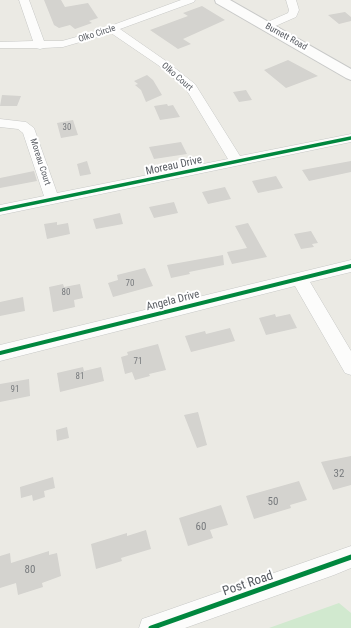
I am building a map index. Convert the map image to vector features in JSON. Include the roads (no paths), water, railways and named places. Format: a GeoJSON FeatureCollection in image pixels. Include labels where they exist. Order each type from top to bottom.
{"type":"FeatureCollection","features":[{"type":"Feature","properties":{"kind":"main road","name":"Burnett Road"},"geometry":{"type":"LineString","coordinates":[[221,0],[351,74]]}},
{"type":"Feature","properties":{"kind":"street"},"geometry":{"type":"LineString","coordinates":[[24,0],[40,46]]}},
{"type":"Feature","properties":{"kind":"street","name":"Olko Circle"},"geometry":{"type":"LineString","coordinates":[[0,45],[40,46],[63,44],[113,29],[190,0]]}},
{"type":"Feature","properties":{"kind":"street"},"geometry":{"type":"LineString","coordinates":[[267,26],[292,15],[294,10],[291,0]]}},
{"type":"Feature","properties":{"kind":"street","name":"Olko Court"},"geometry":{"type":"LineString","coordinates":[[113,29],[162,63],[191,87],[237,162]]}},
{"type":"Feature","properties":{"kind":"street","name":"Moreau Court"},"geometry":{"type":"LineString","coordinates":[[0,123],[20,125],[29,131],[52,200]]}},
{"type":"Feature","properties":{"kind":"street","name":"Moreau Drive"},"geometry":{"type":"LineString","coordinates":[[0,210],[351,138]]}},
{"type":"Feature","properties":{"kind":"street","name":"Angela Drive"},"geometry":{"type":"LineString","coordinates":[[0,353],[300,280],[351,266]]}},
{"type":"Feature","properties":{"kind":"street"},"geometry":{"type":"LineString","coordinates":[[300,280],[351,368]]}},
{"type":"Feature","properties":{"kind":"street","name":"Post Road"},"geometry":{"type":"LineString","coordinates":[[151,628],[334,564],[351,556]]}}]}
